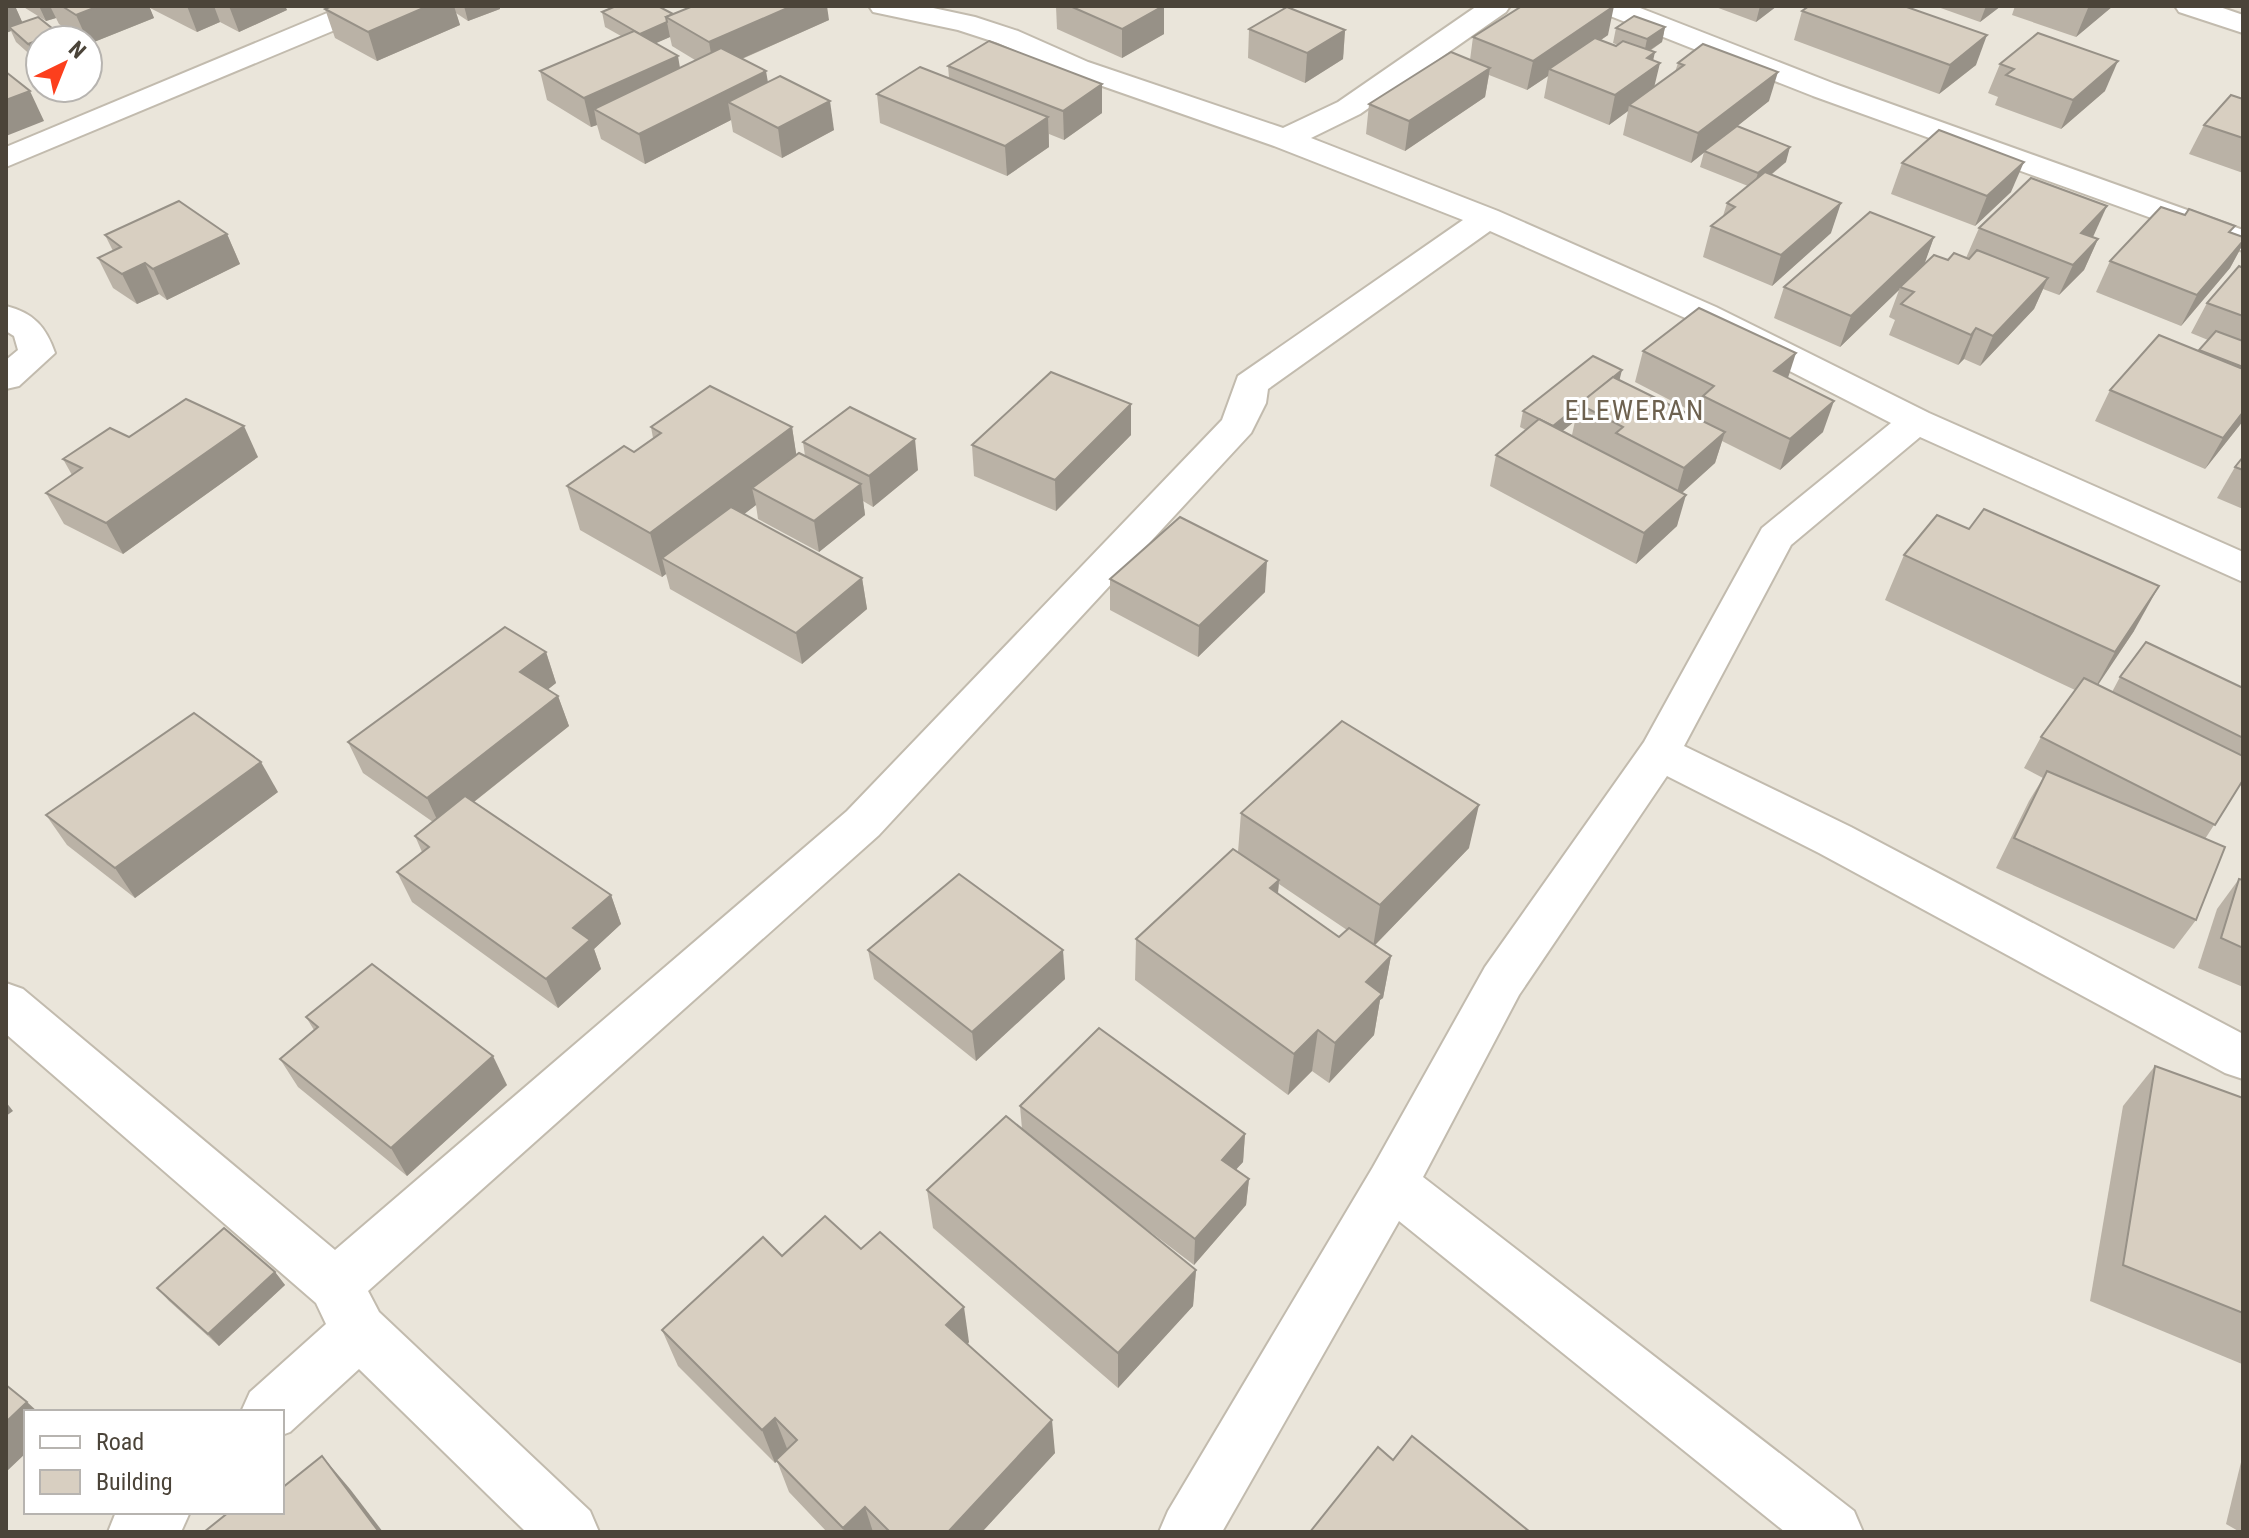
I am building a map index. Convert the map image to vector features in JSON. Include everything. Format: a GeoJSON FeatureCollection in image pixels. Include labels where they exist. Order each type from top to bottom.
{"type":"FeatureCollection","features":[{"type":"Feature","properties":{"kind":"street"},"geometry":{"type":"LineString","coordinates":[[6,158],[368,6]]}},
{"type":"Feature","properties":{"kind":"street"},"geometry":{"type":"LineString","coordinates":[[883,6],[974,14],[1008,37],[1092,73],[1285,139],[1487,218],[1704,314],[1916,421],[2243,568]]}},
{"type":"Feature","properties":{"kind":"street"},"geometry":{"type":"LineString","coordinates":[[1285,139],[1349,108],[1496,6]]}},
{"type":"Feature","properties":{"kind":"street"},"geometry":{"type":"LineString","coordinates":[[1610,6],[1824,90],[2243,241]]}},
{"type":"Feature","properties":{"kind":"street"},"geometry":{"type":"LineString","coordinates":[[2189,6],[2243,24]]}},
{"type":"Feature","properties":{"kind":"street"},"geometry":{"type":"LineString","coordinates":[[271,1410],[347,1308],[863,823],[1238,425],[1248,403],[1251,384],[1487,218]]}},
{"type":"Feature","properties":{"kind":"street"},"geometry":{"type":"LineString","coordinates":[[6,316],[30,331],[37,353],[6,378]]}},
{"type":"Feature","properties":{"kind":"street"},"geometry":{"type":"LineString","coordinates":[[1189,1532],[1392,1184],[1502,981],[1659,753],[1776,537],[1916,421]]}},
{"type":"Feature","properties":{"kind":"street"},"geometry":{"type":"LineString","coordinates":[[1659,753],[1835,840],[2243,1058]]}},
{"type":"Feature","properties":{"kind":"street"},"geometry":{"type":"LineString","coordinates":[[6,1004],[347,1308],[569,1532]]}},
{"type":"Feature","properties":{"kind":"street"},"geometry":{"type":"LineString","coordinates":[[1392,1184],[1833,1532]]}},
{"type":"Feature","properties":{"kind":"street"},"geometry":{"type":"LineString","coordinates":[[138,1532],[158,1514]]}},
{"type":"Feature","properties":{"kind":"shaded area"},"geometry":{"type":"Polygon","coordinates":[[[6,6],[2243,6],[2243,1532],[6,1532],[6,6]]]}},
{"type":"Feature","properties":{"kind":"building"},"geometry":{"type":"Polygon","coordinates":[[[62,6],[99,6],[76,15],[62,6]]]}},
{"type":"Feature","properties":{"kind":"building"},"geometry":{"type":"Polygon","coordinates":[[[332,6],[428,6],[368,32],[325,9],[332,6]]]}},
{"type":"Feature","properties":{"kind":"building"},"geometry":{"type":"Polygon","coordinates":[[[616,6],[658,6],[673,14],[666,17],[667,22],[640,34],[602,12],[616,6]]]}},
{"type":"Feature","properties":{"kind":"building"},"geometry":{"type":"Polygon","coordinates":[[[693,6],[792,6],[709,42],[666,17],[693,6]]]}},
{"type":"Feature","properties":{"kind":"building"},"geometry":{"type":"Polygon","coordinates":[[[1070,6],[1163,6],[1122,29],[1070,6]]]}},
{"type":"Feature","properties":{"kind":"building"},"geometry":{"type":"Polygon","coordinates":[[[1522,6],[1614,6],[1533,61],[1473,37],[1522,6]]]}},
{"type":"Feature","properties":{"kind":"building"},"geometry":{"type":"Polygon","coordinates":[[[1809,6],[1904,6],[1987,35],[1950,65],[1802,11],[1809,6]]]}},
{"type":"Feature","properties":{"kind":"building"},"geometry":{"type":"Polygon","coordinates":[[[1287,7],[1345,30],[1307,53],[1249,29],[1287,7]]]}},
{"type":"Feature","properties":{"kind":"building"},"geometry":{"type":"Polygon","coordinates":[[[1634,16],[1665,27],[1647,39],[1616,28],[1634,16]]]}},
{"type":"Feature","properties":{"kind":"building"},"geometry":{"type":"Polygon","coordinates":[[[38,17],[47,24],[24,24],[24,40],[9,27],[38,17]]]}},
{"type":"Feature","properties":{"kind":"building"},"geometry":{"type":"Polygon","coordinates":[[[634,31],[678,56],[584,98],[540,71],[634,31]]]}},
{"type":"Feature","properties":{"kind":"building"},"geometry":{"type":"Polygon","coordinates":[[[2038,33],[2118,61],[2073,100],[2006,75],[2014,69],[2000,64],[2038,33]]]}},
{"type":"Feature","properties":{"kind":"building"},"geometry":{"type":"Polygon","coordinates":[[[1595,38],[1616,46],[1623,41],[1655,52],[1647,58],[1660,63],[1615,95],[1549,69],[1595,38]]]}},
{"type":"Feature","properties":{"kind":"building"},"geometry":{"type":"Polygon","coordinates":[[[989,41],[1102,84],[1063,111],[948,66],[989,41]]]}},
{"type":"Feature","properties":{"kind":"building"},"geometry":{"type":"Polygon","coordinates":[[[1703,44],[1778,72],[1698,133],[1629,105],[1684,65],[1678,63],[1703,44]]]}},
{"type":"Feature","properties":{"kind":"building"},"geometry":{"type":"Polygon","coordinates":[[[721,48],[766,71],[639,134],[594,109],[721,48]]]}},
{"type":"Feature","properties":{"kind":"building"},"geometry":{"type":"Polygon","coordinates":[[[1451,52],[1490,68],[1409,121],[1369,104],[1451,52]]]}},
{"type":"Feature","properties":{"kind":"building"},"geometry":{"type":"Polygon","coordinates":[[[920,67],[1048,117],[1005,146],[877,94],[920,67]]]}},
{"type":"Feature","properties":{"kind":"building"},"geometry":{"type":"Polygon","coordinates":[[[6,72],[24,86],[24,93],[6,100],[6,72]]]}},
{"type":"Feature","properties":{"kind":"building"},"geometry":{"type":"Polygon","coordinates":[[[780,76],[830,101],[778,128],[728,102],[780,76]]]}},
{"type":"Feature","properties":{"kind":"building"},"geometry":{"type":"Polygon","coordinates":[[[2231,95],[2243,99],[2243,138],[2204,125],[2231,95]]]}},
{"type":"Feature","properties":{"kind":"building"},"geometry":{"type":"Polygon","coordinates":[[[1737,126],[1790,147],[1758,173],[1704,151],[1737,126]]]}},
{"type":"Feature","properties":{"kind":"building"},"geometry":{"type":"Polygon","coordinates":[[[1939,130],[2024,162],[1987,196],[1902,163],[1939,130]]]}},
{"type":"Feature","properties":{"kind":"building"},"geometry":{"type":"Polygon","coordinates":[[[1765,172],[1841,203],[1781,255],[1711,226],[1735,207],[1727,203],[1765,172]]]}},
{"type":"Feature","properties":{"kind":"building"},"geometry":{"type":"Polygon","coordinates":[[[2031,178],[2107,206],[2081,233],[2098,239],[2073,265],[1979,228],[2031,178]]]}},
{"type":"Feature","properties":{"kind":"building"},"geometry":{"type":"Polygon","coordinates":[[[179,201],[227,234],[153,269],[145,263],[122,274],[98,258],[121,247],[105,235],[179,201]]]}},
{"type":"Feature","properties":{"kind":"building"},"geometry":{"type":"Polygon","coordinates":[[[2161,207],[2185,215],[2189,209],[2235,226],[2229,232],[2243,237],[2243,241],[2197,295],[2110,261],[2161,207]]]}},
{"type":"Feature","properties":{"kind":"building"},"geometry":{"type":"Polygon","coordinates":[[[1870,212],[1934,237],[1851,316],[1784,287],[1870,212]]]}},
{"type":"Feature","properties":{"kind":"building"},"geometry":{"type":"Polygon","coordinates":[[[1977,250],[2048,278],[1993,336],[1976,328],[1971,335],[1901,304],[1914,292],[1900,287],[1934,255],[1948,260],[1954,253],[1969,259],[1977,250]]]}},
{"type":"Feature","properties":{"kind":"building"},"geometry":{"type":"Polygon","coordinates":[[[2239,266],[2243,268],[2243,316],[2207,303],[2239,266]]]}},
{"type":"Feature","properties":{"kind":"building"},"geometry":{"type":"Polygon","coordinates":[[[1699,308],[1796,353],[1774,371],[1834,401],[1790,439],[1703,396],[1714,386],[1643,351],[1699,308]]]}},
{"type":"Feature","properties":{"kind":"building"},"geometry":{"type":"Polygon","coordinates":[[[2216,331],[2243,341],[2243,367],[2199,350],[2216,331]]]}},
{"type":"Feature","properties":{"kind":"building"},"geometry":{"type":"Polygon","coordinates":[[[2159,335],[2243,369],[2243,412],[2223,438],[2110,390],[2159,335]]]}},
{"type":"Feature","properties":{"kind":"building"},"geometry":{"type":"Polygon","coordinates":[[[1593,356],[1622,370],[1553,426],[1523,411],[1593,356]]]}},
{"type":"Feature","properties":{"kind":"building"},"geometry":{"type":"Polygon","coordinates":[[[1051,372],[1131,404],[1055,480],[972,445],[1051,372]]]}},
{"type":"Feature","properties":{"kind":"building"},"geometry":{"type":"Polygon","coordinates":[[[1613,377],[1725,432],[1684,468],[1616,433],[1623,427],[1579,404],[1613,377]]]}},
{"type":"Feature","properties":{"kind":"building"},"geometry":{"type":"Polygon","coordinates":[[[710,386],[792,427],[650,533],[567,486],[624,446],[634,452],[661,433],[651,427],[710,386]]]}},
{"type":"Feature","properties":{"kind":"building"},"geometry":{"type":"Polygon","coordinates":[[[186,399],[244,426],[106,523],[46,493],[82,468],[63,459],[110,428],[129,437],[186,399]]]}},
{"type":"Feature","properties":{"kind":"building"},"geometry":{"type":"Polygon","coordinates":[[[850,407],[915,439],[869,476],[803,442],[850,407]]]}},
{"type":"Feature","properties":{"kind":"building"},"geometry":{"type":"Polygon","coordinates":[[[1539,419],[1686,495],[1644,533],[1496,455],[1539,419]]]}},
{"type":"Feature","properties":{"kind":"building"},"geometry":{"type":"Polygon","coordinates":[[[799,453],[861,484],[814,521],[752,488],[799,453]]]}},
{"type":"Feature","properties":{"kind":"building"},"geometry":{"type":"Polygon","coordinates":[[[2243,457],[2243,470],[2235,467],[2243,457]]]}},
{"type":"Feature","properties":{"kind":"building"},"geometry":{"type":"Polygon","coordinates":[[[731,507],[862,578],[796,633],[662,558],[731,507]]]}},
{"type":"Feature","properties":{"kind":"building"},"geometry":{"type":"Polygon","coordinates":[[[1984,509],[2159,586],[2115,652],[1904,555],[1937,515],[1969,529],[1984,509]]]}},
{"type":"Feature","properties":{"kind":"building"},"geometry":{"type":"Polygon","coordinates":[[[1180,517],[1267,561],[1199,626],[1110,579],[1180,517]]]}},
{"type":"Feature","properties":{"kind":"building"},"geometry":{"type":"Polygon","coordinates":[[[505,627],[546,652],[520,672],[558,696],[427,798],[348,742],[505,627]]]}},
{"type":"Feature","properties":{"kind":"building"},"geometry":{"type":"Polygon","coordinates":[[[2146,642],[2243,688],[2243,738],[2120,677],[2146,642]]]}},
{"type":"Feature","properties":{"kind":"building"},"geometry":{"type":"Polygon","coordinates":[[[2084,678],[2243,756],[2243,780],[2215,825],[2041,737],[2084,678]]]}},
{"type":"Feature","properties":{"kind":"building"},"geometry":{"type":"Polygon","coordinates":[[[194,713],[261,762],[115,868],[46,815],[194,713]]]}},
{"type":"Feature","properties":{"kind":"building"},"geometry":{"type":"Polygon","coordinates":[[[1342,721],[1479,805],[1380,905],[1241,813],[1342,721]]]}},
{"type":"Feature","properties":{"kind":"building"},"geometry":{"type":"Polygon","coordinates":[[[2047,771],[2225,847],[2196,920],[2014,838],[2047,771]]]}},
{"type":"Feature","properties":{"kind":"building"},"geometry":{"type":"Polygon","coordinates":[[[465,796],[611,895],[573,928],[590,940],[546,979],[397,872],[429,847],[415,836],[465,796]]]}},
{"type":"Feature","properties":{"kind":"building"},"geometry":{"type":"Polygon","coordinates":[[[1233,849],[1279,880],[1270,888],[1339,937],[1349,928],[1391,956],[1366,982],[1382,994],[1335,1043],[1318,1030],[1294,1054],[1136,939],[1233,849]]]}},
{"type":"Feature","properties":{"kind":"building"},"geometry":{"type":"Polygon","coordinates":[[[959,874],[1063,950],[972,1032],[868,950],[959,874]]]}},
{"type":"Feature","properties":{"kind":"building"},"geometry":{"type":"Polygon","coordinates":[[[2239,879],[2243,880],[2243,948],[2221,938],[2239,879]]]}},
{"type":"Feature","properties":{"kind":"building"},"geometry":{"type":"Polygon","coordinates":[[[372,964],[493,1056],[391,1148],[280,1059],[318,1027],[306,1017],[372,964]]]}},
{"type":"Feature","properties":{"kind":"building"},"geometry":{"type":"Polygon","coordinates":[[[1099,1028],[1245,1134],[1222,1160],[1249,1179],[1195,1239],[1020,1106],[1099,1028]]]}},
{"type":"Feature","properties":{"kind":"building"},"geometry":{"type":"Polygon","coordinates":[[[2155,1066],[2243,1098],[2243,1313],[2123,1265],[2155,1066]]]}},
{"type":"Feature","properties":{"kind":"building"},"geometry":{"type":"Polygon","coordinates":[[[1006,1116],[1196,1270],[1118,1353],[927,1190],[1006,1116]]]}},
{"type":"Feature","properties":{"kind":"building"},"geometry":{"type":"Polygon","coordinates":[[[825,1216],[861,1249],[880,1232],[964,1307],[946,1325],[1052,1420],[948,1532],[890,1532],[865,1507],[843,1528],[776,1460],[797,1440],[775,1418],[762,1430],[662,1330],[763,1237],[782,1256],[825,1216]]]}},
{"type":"Feature","properties":{"kind":"building"},"geometry":{"type":"Polygon","coordinates":[[[224,1228],[275,1272],[208,1334],[157,1288],[224,1228]]]}},
{"type":"Feature","properties":{"kind":"building"},"geometry":{"type":"Polygon","coordinates":[[[6,1385],[27,1402],[6,1422],[6,1385]]]}},
{"type":"Feature","properties":{"kind":"building"},"geometry":{"type":"Polygon","coordinates":[[[1412,1436],[1530,1532],[1310,1532],[1378,1447],[1393,1460],[1412,1436]]]}},
{"type":"Feature","properties":{"kind":"building"},"geometry":{"type":"Polygon","coordinates":[[[322,1456],[379,1532],[204,1532],[226,1514],[284,1514],[284,1486],[322,1456]]]}},
{"type":"Feature","properties":{"kind":"district","name":"ELEWERAN"},"geometry":{"type":"Point","coordinates":[1635,410]}}]}
